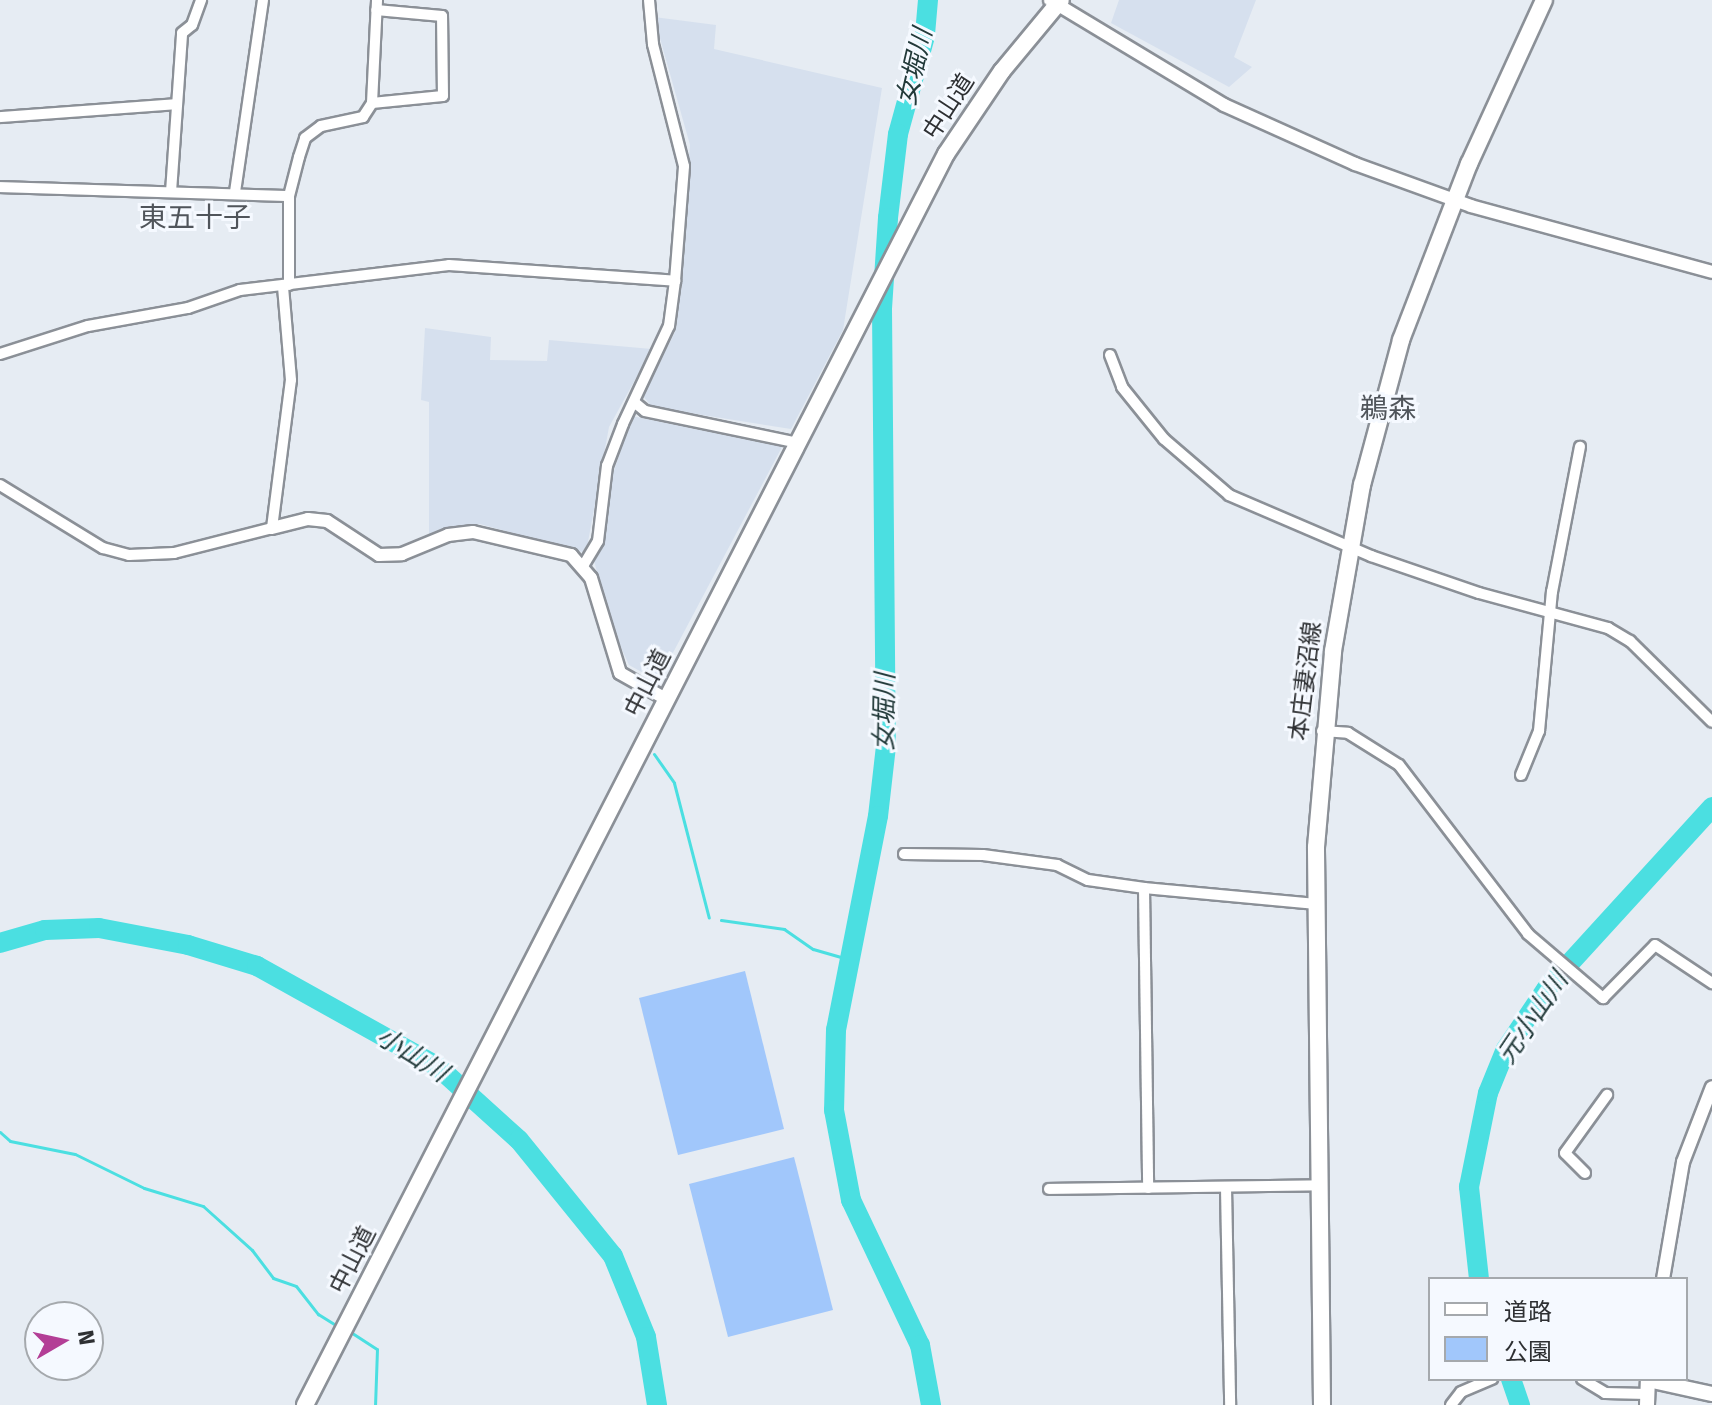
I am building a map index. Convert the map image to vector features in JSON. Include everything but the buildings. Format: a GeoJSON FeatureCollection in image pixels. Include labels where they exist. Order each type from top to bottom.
{"type":"FeatureCollection","features":[{"type":"Feature","properties":{"kind":"main road","name":"本庄妻沼線"},"geometry":{"type":"LineString","coordinates":[[1322,1405],[1316,904],[1322,731],[1350,545],[1401,340],[1455,201],[1544,0]]}},
{"type":"Feature","properties":{"kind":"main road","name":"中山道"},"geometry":{"type":"LineString","coordinates":[[305,1405],[946,154],[1002,71],[1056,2]]}},
{"type":"Feature","properties":{"kind":"main road"},"geometry":{"type":"LineString","coordinates":[[1647,1389],[1712,1394]]}},
{"type":"Feature","properties":{"kind":"street"},"geometry":{"type":"LineString","coordinates":[[171,192],[182,33],[192,25],[201,0]]}},
{"type":"Feature","properties":{"kind":"street"},"geometry":{"type":"LineString","coordinates":[[235,192],[263,0]]}},
{"type":"Feature","properties":{"kind":"street"},"geometry":{"type":"LineString","coordinates":[[583,566],[598,541],[607,466],[669,326],[675,281],[684,166],[653,44],[649,0]]}},
{"type":"Feature","properties":{"kind":"street"},"geometry":{"type":"LineString","coordinates":[[1056,2],[1224,105],[1355,164],[1455,201],[1712,272]]}},
{"type":"Feature","properties":{"kind":"street"},"geometry":{"type":"LineString","coordinates":[[272,528],[291,380],[286,286],[289,196],[305,138],[321,126],[363,117],[372,103],[376,5],[442,16],[443,96],[372,103]]}},
{"type":"Feature","properties":{"kind":"street"},"geometry":{"type":"LineString","coordinates":[[0,117],[177,104]]}},
{"type":"Feature","properties":{"kind":"street"},"geometry":{"type":"LineString","coordinates":[[0,187],[289,196]]}},
{"type":"Feature","properties":{"kind":"street"},"geometry":{"type":"LineString","coordinates":[[0,354],[88,326],[188,308],[240,290],[449,265],[675,281]]}},
{"type":"Feature","properties":{"kind":"street"},"geometry":{"type":"LineString","coordinates":[[1110,355],[1122,387],[1184,461],[1229,495],[1479,593],[1608,628],[1630,641],[1712,722]]}},
{"type":"Feature","properties":{"kind":"street"},"geometry":{"type":"LineString","coordinates":[[634,402],[645,411],[798,443]]}},
{"type":"Feature","properties":{"kind":"street"},"geometry":{"type":"LineString","coordinates":[[1521,775],[1539,731],[1550,611],[1580,447]]}},
{"type":"Feature","properties":{"kind":"street"},"geometry":{"type":"LineString","coordinates":[[0,485],[103,548],[129,555],[174,553],[308,519],[327,521],[370,551],[391,556],[448,535],[484,533],[571,555],[583,566],[620,673],[666,699]]}},
{"type":"Feature","properties":{"kind":"street"},"geometry":{"type":"LineString","coordinates":[[1322,731],[1348,733],[1410,776],[1503,905],[1543,948],[1603,998],[1655,945],[1712,983]]}},
{"type":"Feature","properties":{"kind":"street"},"geometry":{"type":"LineString","coordinates":[[904,854],[983,855],[1057,865],[1088,880],[1316,904]]}},
{"type":"Feature","properties":{"kind":"street"},"geometry":{"type":"LineString","coordinates":[[1144,888],[1148,1188]]}},
{"type":"Feature","properties":{"kind":"street"},"geometry":{"type":"LineString","coordinates":[[1663,1277],[1683,1162],[1712,1087]]}},
{"type":"Feature","properties":{"kind":"street"},"geometry":{"type":"LineString","coordinates":[[1585,1173],[1565,1153],[1607,1095]]}},
{"type":"Feature","properties":{"kind":"street"},"geometry":{"type":"LineString","coordinates":[[1049,1189],[1320,1185]]}},
{"type":"Feature","properties":{"kind":"street"},"geometry":{"type":"LineString","coordinates":[[1226,1188],[1230,1405]]}},
{"type":"Feature","properties":{"kind":"street"},"geometry":{"type":"LineString","coordinates":[[1451,1405],[1461,1392],[1487,1381]]}},
{"type":"Feature","properties":{"kind":"street"},"geometry":{"type":"LineString","coordinates":[[1585,1381],[1605,1393],[1647,1389]]}},
{"type":"Feature","properties":{"kind":"shaded area"},"geometry":{"type":"Polygon","coordinates":[[[1119,0],[1256,0],[1234,57],[1252,67],[1229,87],[1111,23],[1119,0]]]}},
{"type":"Feature","properties":{"kind":"shaded area"},"geometry":{"type":"Polygon","coordinates":[[[654,17],[716,25],[714,49],[882,88],[843,330],[791,429],[652,407],[643,396],[676,330],[690,145],[654,17]]]}},
{"type":"Feature","properties":{"kind":"shaded area"},"geometry":{"type":"Polygon","coordinates":[[[425,328],[491,337],[490,360],[547,361],[549,340],[652,349],[609,427],[586,553],[480,524],[429,534],[429,402],[421,400],[425,328]]]}},
{"type":"Feature","properties":{"kind":"shaded area"},"geometry":{"type":"Polygon","coordinates":[[[632,416],[782,447],[658,681],[629,665],[609,621],[594,560],[606,536],[609,486],[632,416]]]}},
{"type":"Feature","properties":{"kind":"green space"},"geometry":{"type":"Polygon","coordinates":[[[745,971],[784,1129],[678,1155],[639,998],[745,971]]]}},
{"type":"Feature","properties":{"kind":"green space"},"geometry":{"type":"Polygon","coordinates":[[[794,1157],[833,1310],[728,1337],[689,1184],[794,1157]]]}},
{"type":"Feature","properties":{"kind":"waterway","name":"女堀川"},"geometry":{"type":"LineString","coordinates":[[928,0],[925,36],[898,134],[888,218],[882,309],[886,746],[878,816],[836,1030],[834,1110],[851,1200],[920,1345],[931,1405]]}},
{"type":"Feature","properties":{"kind":"waterway"},"geometry":{"type":"LineString","coordinates":[[654,754],[674,783],[709,918]]}},
{"type":"Feature","properties":{"kind":"waterway","name":"元小山川"},"geometry":{"type":"LineString","coordinates":[[1479,1277],[1469,1187],[1488,1093],[1506,1049],[1547,988],[1712,807]]}},
{"type":"Feature","properties":{"kind":"waterway"},"geometry":{"type":"LineString","coordinates":[[721,920],[784,929],[813,949],[849,959]]}},
{"type":"Feature","properties":{"kind":"waterway","name":"小山川"},"geometry":{"type":"LineString","coordinates":[[0,943],[45,930],[99,928],[188,945],[257,966],[437,1066],[519,1140],[613,1256],[646,1337],[657,1405]]}},
{"type":"Feature","properties":{"kind":"waterway"},"geometry":{"type":"LineString","coordinates":[[0,1132],[10,1141],[75,1154],[144,1188],[203,1206],[252,1250],[273,1278],[296,1286],[318,1314],[339,1327]]}},
{"type":"Feature","properties":{"kind":"waterway"},"geometry":{"type":"LineString","coordinates":[[349,1331],[377,1349],[375,1405]]}},
{"type":"Feature","properties":{"kind":"waterway","name":"元小山川"},"geometry":{"type":"LineString","coordinates":[[1512,1381],[1520,1405]]}},
{"type":"Feature","properties":{"kind":"district","name":"東五十子"},"geometry":{"type":"Point","coordinates":[195,218]}},
{"type":"Feature","properties":{"kind":"district","name":"鵜森"},"geometry":{"type":"Point","coordinates":[1388,409]}}]}
